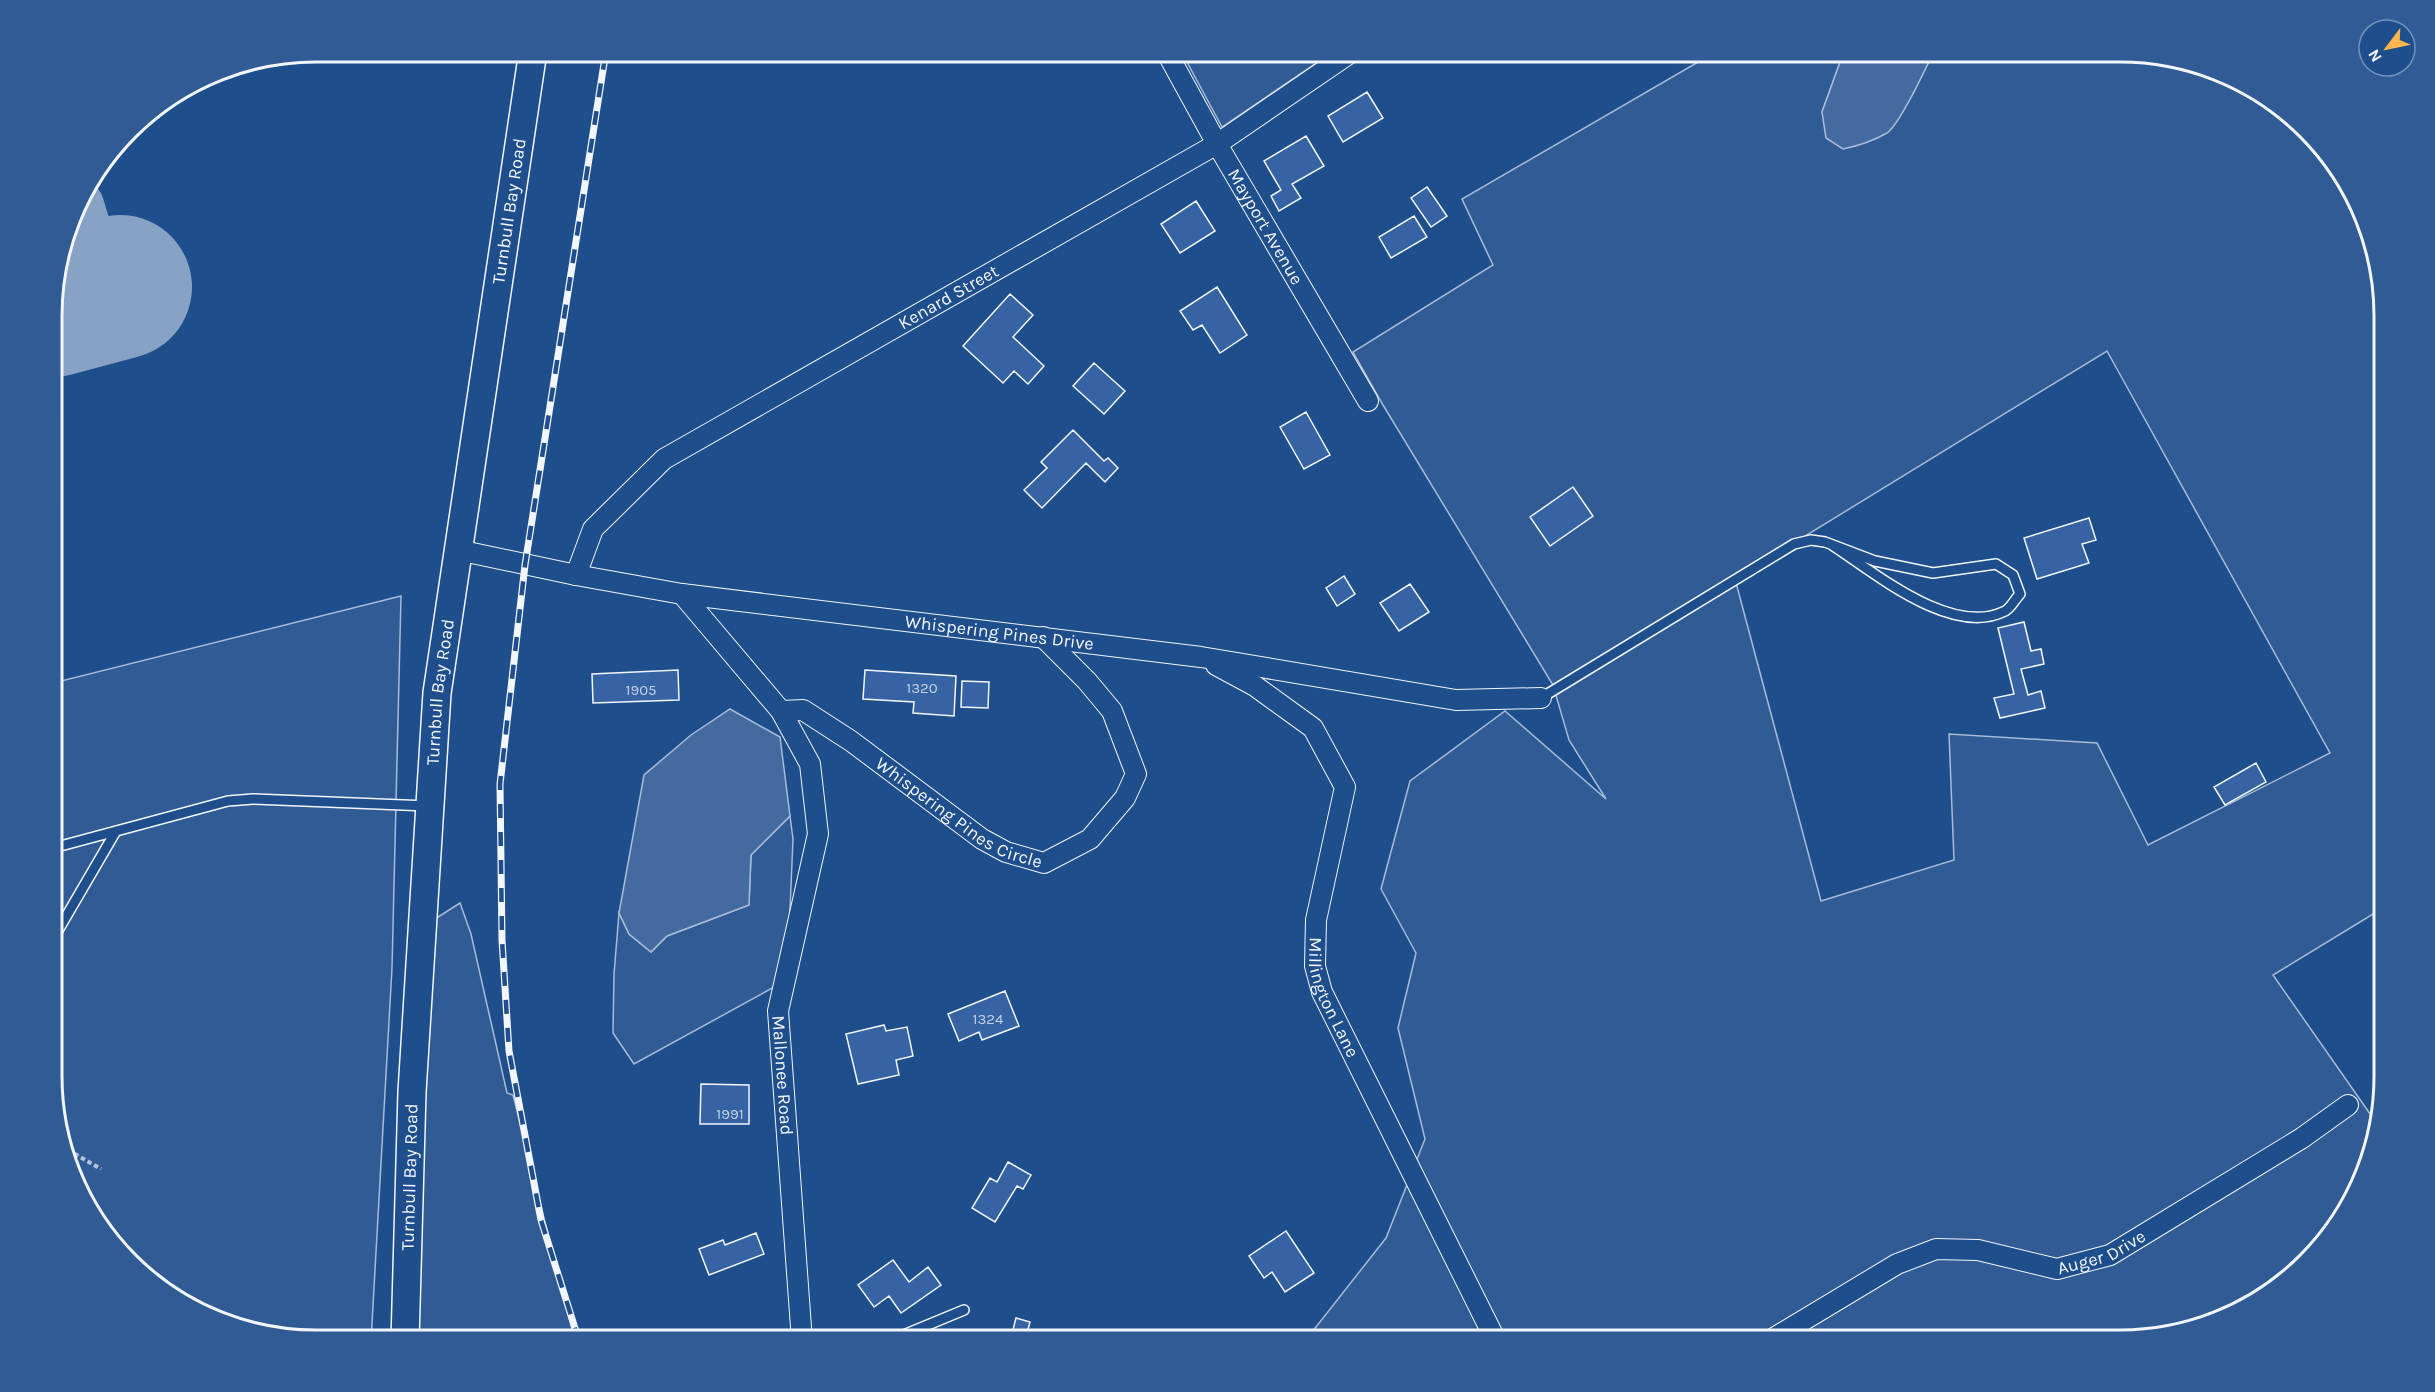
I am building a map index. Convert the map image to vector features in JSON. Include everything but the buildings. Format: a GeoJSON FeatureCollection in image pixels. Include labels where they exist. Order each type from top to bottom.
{"type":"FeatureCollection","features":[{"type":"Feature","properties":{"kind":"street","name":"Turnbull Bay Road"},"geometry":{"type":"LineString","coordinates":[[405,1330],[412,1092],[437,693],[531,62]]}},
{"type":"Feature","properties":{"kind":"street","name":"Mayport Avenue"},"geometry":{"type":"LineString","coordinates":[[1172,62],[1217,144],[1368,402]]}},
{"type":"Feature","properties":{"kind":"street","name":"Kenard Street"},"geometry":{"type":"LineString","coordinates":[[576,576],[593,529],[664,459],[1217,144],[1337,62]]}},
{"type":"Feature","properties":{"kind":"street","name":"Whispering Pines Drive"},"geometry":{"type":"LineString","coordinates":[[458,550],[576,576],[682,594],[1201,657],[1456,700],[1541,698]]}},
{"type":"Feature","properties":{"kind":"street"},"geometry":{"type":"LineString","coordinates":[[682,594],[781,711]]}},
{"type":"Feature","properties":{"kind":"street","name":"Whispering Pines Circle"},"geometry":{"type":"LineString","coordinates":[[781,711],[803,710],[851,741],[982,839],[1006,852],[1044,863],[1090,839],[1125,798],[1136,774],[1112,711],[1087,681],[1042,637]]}},
{"type":"Feature","properties":{"kind":"street","name":"Millington Lane"},"geometry":{"type":"LineString","coordinates":[[1201,657],[1255,686],[1313,728],[1346,787],[1316,920],[1315,966],[1322,992],[1491,1330]]}},
{"type":"Feature","properties":{"kind":"street","name":"Mallonee Road"},"geometry":{"type":"LineString","coordinates":[[781,711],[810,764],[818,834],[778,1011],[801,1330]]}},
{"type":"Feature","properties":{"kind":"street","name":"Auger Drive"},"geometry":{"type":"LineString","coordinates":[[1787,1330],[1897,1264],[1936,1249],[1978,1250],[2057,1269],[2110,1255],[2302,1137],[2348,1105]]}},
{"type":"Feature","properties":{"kind":"lane"},"geometry":{"type":"LineString","coordinates":[[1541,698],[1794,544],[1811,540],[1832,545],[1875,561],[1933,573],[1996,564],[2013,575],[2020,594],[2007,610],[1986,617],[1956,617],[1918,600],[1832,545]]}},
{"type":"Feature","properties":{"kind":"lane"},"geometry":{"type":"LineString","coordinates":[[62,846],[236,800],[430,806]]}},
{"type":"Feature","properties":{"kind":"lane"},"geometry":{"type":"LineString","coordinates":[[62,924],[116,831]]}},
{"type":"Feature","properties":{"kind":"lane"},"geometry":{"type":"LineString","coordinates":[[916,1330],[964,1310]]}},
{"type":"Feature","properties":{"kind":"path"},"geometry":{"type":"LineString","coordinates":[[73,1153],[101,1169]]}},
{"type":"Feature","properties":{"kind":"shaded area"},"geometry":{"type":"Polygon","coordinates":[[[1187,62],[1318,62],[1222,127],[1187,62]]]}},
{"type":"Feature","properties":{"kind":"shaded area"},"geometry":{"type":"Polygon","coordinates":[[[1698,62],[1840,62],[1822,112],[1889,131],[1912,95],[1928,62],[2136,62],[2169,66],[2217,81],[2261,104],[2287,124],[2311,148],[2331,174],[2354,218],[2369,266],[2373,299],[2374,913],[2273,975],[2370,1114],[2360,1158],[2339,1204],[2311,1244],[2287,1268],[2261,1288],[2217,1311],[2169,1326],[2136,1330],[1314,1330],[1386,1238],[1425,1139],[1398,1028],[1416,953],[1381,889],[1410,781],[1505,711],[1606,799],[1569,740],[1553,685],[1353,352],[1493,265],[1462,199],[1698,62]],[[2107,351],[1735,579],[1821,901],[1954,860],[1949,734],[2097,743],[2148,845],[2330,753],[2107,351]]]}},
{"type":"Feature","properties":{"kind":"shaded area"},"geometry":{"type":"Polygon","coordinates":[[[1840,62],[1928,62],[1899,119],[1887,133],[1860,145],[1843,149],[1826,138],[1822,112],[1840,62]]]}},
{"type":"Feature","properties":{"kind":"shaded area"},"geometry":{"type":"Polygon","coordinates":[[[401,596],[392,968],[372,1330],[299,1330],[266,1326],[234,1317],[203,1304],[174,1288],[148,1268],[124,1244],[104,1218],[88,1189],[70,1142],[62,1093],[62,681],[401,596]]]}},
{"type":"Feature","properties":{"kind":"shaded area"},"geometry":{"type":"Polygon","coordinates":[[[730,709],[780,737],[790,816],[751,855],[749,905],[667,936],[651,952],[629,934],[619,913],[644,775],[691,735],[730,709]]]}},
{"type":"Feature","properties":{"kind":"shaded area"},"geometry":{"type":"Polygon","coordinates":[[[790,816],[793,839],[787,980],[634,1064],[613,1033],[614,974],[619,913],[629,934],[651,952],[667,936],[749,905],[751,855],[790,816]]]}},
{"type":"Feature","properties":{"kind":"shaded area"},"geometry":{"type":"Polygon","coordinates":[[[460,903],[471,934],[507,1093],[513,1095],[572,1330],[417,1330],[424,1091],[435,919],[460,903]]]}},
{"type":"Feature","properties":{"kind":"taxiway"},"geometry":{"type":"LineString","coordinates":[[80,221],[101,292]]}},
{"type":"Feature","properties":{"kind":"runway"},"geometry":{"type":"LineString","coordinates":[[62,303],[120,287]]}},
{"type":"Feature","properties":{"kind":"railway"},"geometry":{"type":"LineString","coordinates":[[576,1330],[541,1220],[509,1051],[502,940],[500,784],[525,565],[604,62]]}}]}
